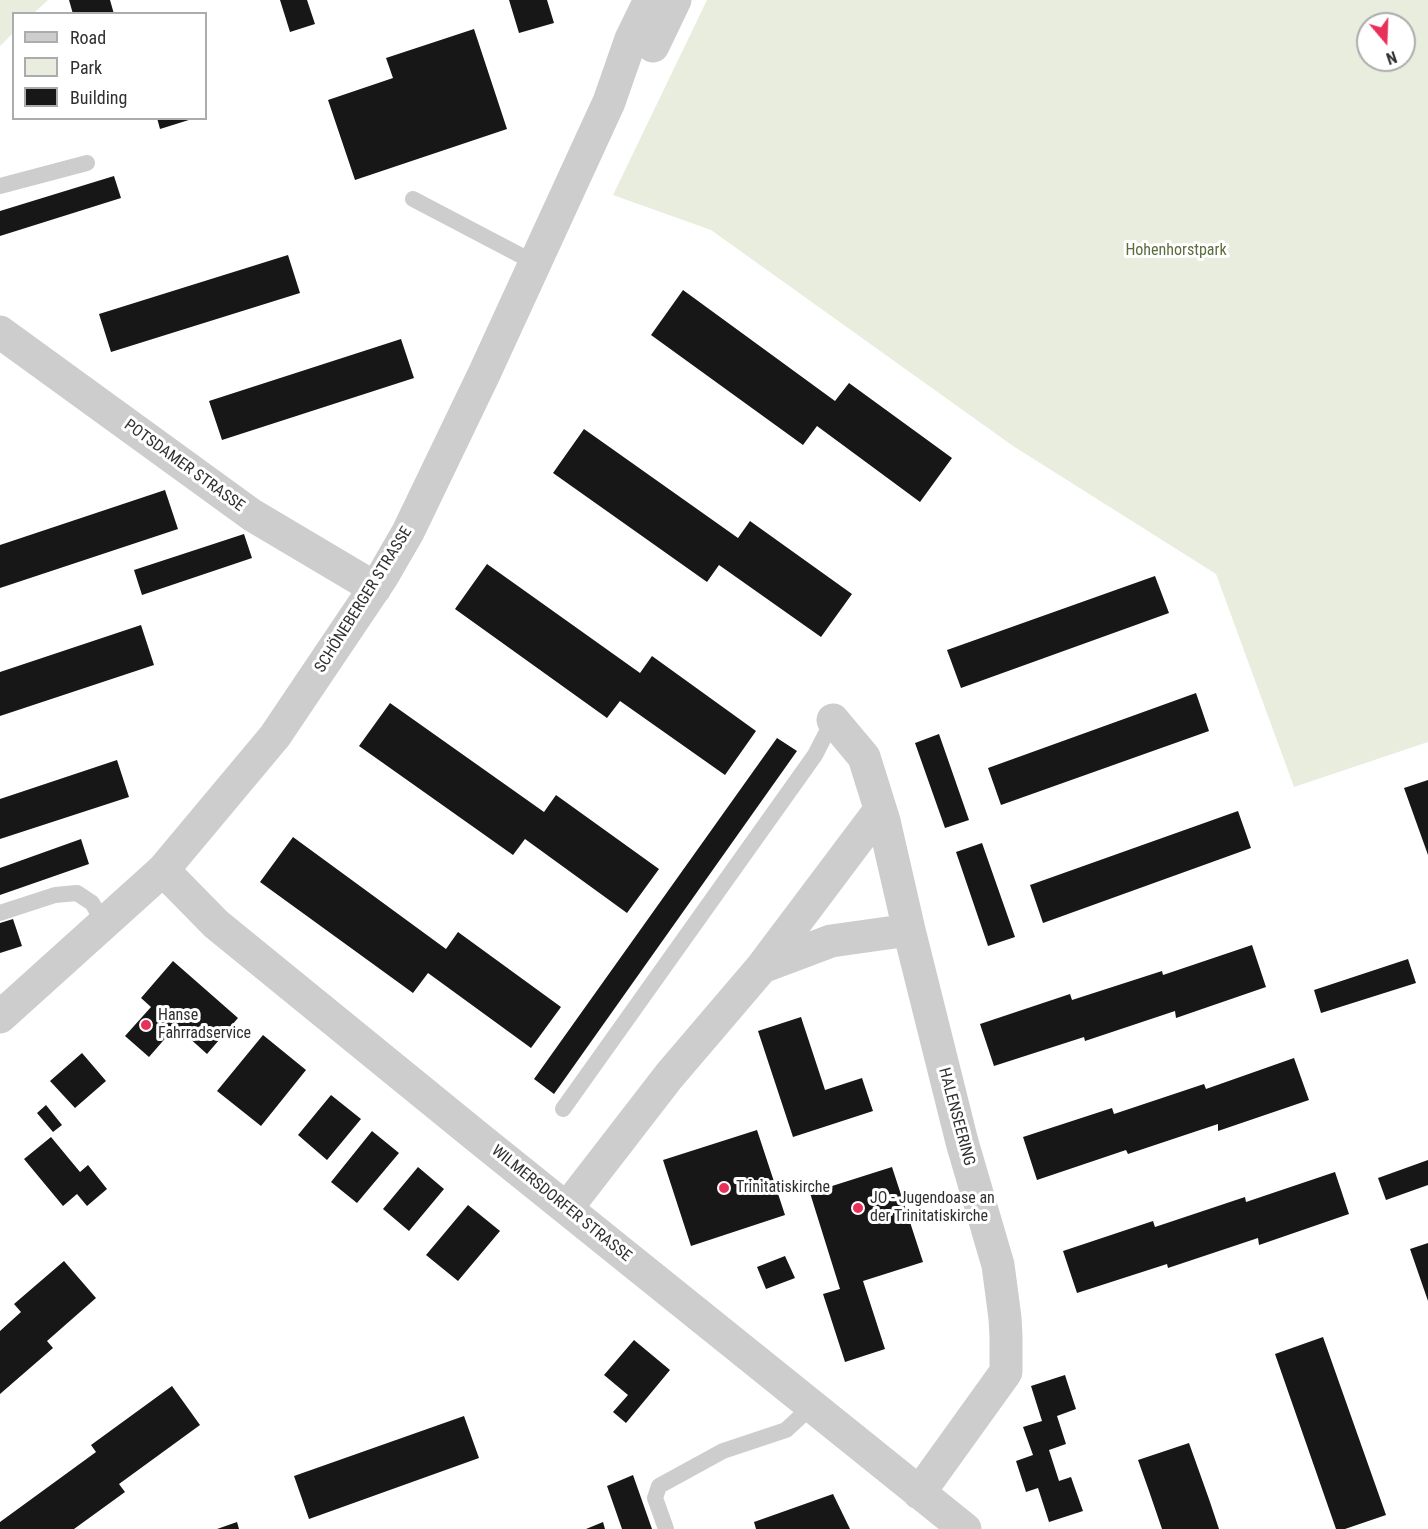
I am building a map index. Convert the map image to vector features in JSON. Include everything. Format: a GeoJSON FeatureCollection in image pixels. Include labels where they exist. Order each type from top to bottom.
{"type":"FeatureCollection","features":[{"type":"Feature","properties":{"kind":"street","name":"SCHÖNEBERGER STRASSE"},"geometry":{"type":"LineString","coordinates":[[0,1017],[163,870],[275,736],[375,588],[408,532],[458,429],[609,102],[631,39],[650,0]]}},
{"type":"Feature","properties":{"kind":"street","name":"SCHÖNEBERGER STRASSE"},"geometry":{"type":"LineString","coordinates":[[609,102],[652,46],[675,0]]}},
{"type":"Feature","properties":{"kind":"street","name":"POTSDAMER STRASSE"},"geometry":{"type":"LineString","coordinates":[[0,332],[252,515],[375,588]]}},
{"type":"Feature","properties":{"kind":"street","name":"HALENSEERING"},"geometry":{"type":"LineString","coordinates":[[833,720],[864,757],[880,810],[962,1142],[998,1265],[1005,1327],[1006,1372],[919,1493]]}},
{"type":"Feature","properties":{"kind":"street"},"geometry":{"type":"LineString","coordinates":[[567,1208],[669,1076],[762,967],[880,810]]}},
{"type":"Feature","properties":{"kind":"street","name":"WILMERSDORFER STRASSE"},"geometry":{"type":"LineString","coordinates":[[163,870],[216,924],[965,1529]]}},
{"type":"Feature","properties":{"kind":"street"},"geometry":{"type":"LineString","coordinates":[[762,967],[831,941],[909,930]]}},
{"type":"Feature","properties":{"kind":"lane"},"geometry":{"type":"LineString","coordinates":[[0,186],[87,162]]}},
{"type":"Feature","properties":{"kind":"lane"},"geometry":{"type":"LineString","coordinates":[[413,199],[535,263]]}},
{"type":"Feature","properties":{"kind":"lane"},"geometry":{"type":"LineString","coordinates":[[563,1109],[815,755],[833,720]]}},
{"type":"Feature","properties":{"kind":"lane"},"geometry":{"type":"LineString","coordinates":[[0,914],[55,895],[77,893],[92,903],[104,923]]}},
{"type":"Feature","properties":{"kind":"lane"},"geometry":{"type":"LineString","coordinates":[[666,1529],[655,1498],[659,1486],[723,1451],[786,1430],[812,1406]]}},
{"type":"Feature","properties":{"kind":"green space"},"geometry":{"type":"Polygon","coordinates":[[[0,0],[48,0],[35,12],[12,12],[12,34],[0,46],[0,0]]]}},
{"type":"Feature","properties":{"kind":"green space","name":"Hohenhorstpark"},"geometry":{"type":"Polygon","coordinates":[[[707,0],[1428,0],[1428,742],[1294,787],[1216,574],[1013,446],[711,230],[613,195],[707,0]]]}},
{"type":"Feature","properties":{"kind":"building"},"geometry":{"type":"Polygon","coordinates":[[[69,0],[110,0],[113,12],[72,12],[69,0]]]}},
{"type":"Feature","properties":{"kind":"building"},"geometry":{"type":"Polygon","coordinates":[[[280,0],[307,0],[315,24],[290,32],[280,0]]]}},
{"type":"Feature","properties":{"kind":"building"},"geometry":{"type":"Polygon","coordinates":[[[509,0],[547,0],[554,23],[519,33],[509,0]]]}},
{"type":"Feature","properties":{"kind":"building"},"geometry":{"type":"Polygon","coordinates":[[[474,29],[507,129],[355,180],[328,100],[393,78],[386,58],[474,29]]]}},
{"type":"Feature","properties":{"kind":"building"},"geometry":{"type":"Polygon","coordinates":[[[158,120],[189,120],[160,129],[158,120]]]}},
{"type":"Feature","properties":{"kind":"building"},"geometry":{"type":"Polygon","coordinates":[[[114,176],[121,198],[0,236],[0,211],[114,176]]]}},
{"type":"Feature","properties":{"kind":"building"},"geometry":{"type":"Polygon","coordinates":[[[288,255],[300,293],[111,352],[99,314],[288,255]]]}},
{"type":"Feature","properties":{"kind":"building"},"geometry":{"type":"Polygon","coordinates":[[[683,290],[835,401],[849,383],[952,458],[920,502],[817,426],[803,445],[651,335],[683,290]]]}},
{"type":"Feature","properties":{"kind":"building"},"geometry":{"type":"Polygon","coordinates":[[[401,339],[414,378],[222,440],[209,401],[401,339]]]}},
{"type":"Feature","properties":{"kind":"building"},"geometry":{"type":"Polygon","coordinates":[[[584,429],[738,538],[750,521],[852,594],[821,637],[719,565],[707,582],[553,473],[584,429]]]}},
{"type":"Feature","properties":{"kind":"building"},"geometry":{"type":"Polygon","coordinates":[[[165,490],[178,529],[0,588],[0,545],[165,490]]]}},
{"type":"Feature","properties":{"kind":"building"},"geometry":{"type":"Polygon","coordinates":[[[244,534],[252,558],[142,595],[134,570],[244,534]]]}},
{"type":"Feature","properties":{"kind":"building"},"geometry":{"type":"Polygon","coordinates":[[[487,564],[640,673],[652,656],[756,731],[725,775],[620,701],[607,718],[455,609],[487,564]]]}},
{"type":"Feature","properties":{"kind":"building"},"geometry":{"type":"Polygon","coordinates":[[[1155,576],[1169,613],[961,688],[947,650],[1155,576]]]}},
{"type":"Feature","properties":{"kind":"building"},"geometry":{"type":"Polygon","coordinates":[[[141,625],[154,665],[0,716],[0,672],[141,625]]]}},
{"type":"Feature","properties":{"kind":"building"},"geometry":{"type":"Polygon","coordinates":[[[1196,693],[1209,731],[1001,805],[988,768],[1196,693]]]}},
{"type":"Feature","properties":{"kind":"building"},"geometry":{"type":"Polygon","coordinates":[[[390,703],[544,812],[556,795],[659,869],[627,913],[525,839],[513,855],[359,746],[390,703]]]}},
{"type":"Feature","properties":{"kind":"building"},"geometry":{"type":"Polygon","coordinates":[[[939,734],[969,820],[945,828],[915,743],[939,734]]]}},
{"type":"Feature","properties":{"kind":"building"},"geometry":{"type":"Polygon","coordinates":[[[777,738],[797,751],[554,1094],[534,1079],[777,738]]]}},
{"type":"Feature","properties":{"kind":"building"},"geometry":{"type":"Polygon","coordinates":[[[117,760],[129,797],[0,839],[0,799],[117,760]]]}},
{"type":"Feature","properties":{"kind":"building"},"geometry":{"type":"Polygon","coordinates":[[[1428,780],[1428,855],[1404,788],[1428,780]]]}},
{"type":"Feature","properties":{"kind":"building"},"geometry":{"type":"Polygon","coordinates":[[[1238,811],[1251,848],[1043,923],[1030,885],[1238,811]]]}},
{"type":"Feature","properties":{"kind":"building"},"geometry":{"type":"Polygon","coordinates":[[[293,837],[446,949],[458,932],[561,1007],[531,1048],[428,973],[413,993],[260,882],[293,837]]]}},
{"type":"Feature","properties":{"kind":"building"},"geometry":{"type":"Polygon","coordinates":[[[81,839],[89,864],[0,895],[0,868],[81,839]]]}},
{"type":"Feature","properties":{"kind":"building"},"geometry":{"type":"Polygon","coordinates":[[[982,843],[1015,937],[988,946],[956,852],[982,843]]]}},
{"type":"Feature","properties":{"kind":"building"},"geometry":{"type":"Polygon","coordinates":[[[13,919],[22,946],[0,953],[0,923],[13,919]]]}},
{"type":"Feature","properties":{"kind":"building"},"geometry":{"type":"Polygon","coordinates":[[[1252,945],[1266,987],[1176,1018],[1175,1011],[1085,1041],[1084,1037],[994,1066],[980,1024],[1070,994],[1072,1000],[1162,971],[1163,975],[1252,945]]]}},
{"type":"Feature","properties":{"kind":"building"},"geometry":{"type":"Polygon","coordinates":[[[1408,959],[1416,983],[1321,1013],[1314,990],[1408,959]]]}},
{"type":"Feature","properties":{"kind":"building"},"geometry":{"type":"Polygon","coordinates":[[[173,961],[238,1018],[207,1054],[176,1026],[149,1057],[125,1036],[151,1007],[141,998],[173,961]]]}},
{"type":"Feature","properties":{"kind":"building"},"geometry":{"type":"Polygon","coordinates":[[[801,1017],[825,1090],[862,1078],[873,1111],[793,1137],[758,1031],[801,1017]]]}},
{"type":"Feature","properties":{"kind":"building"},"geometry":{"type":"Polygon","coordinates":[[[263,1035],[306,1070],[261,1126],[217,1091],[263,1035]]]}},
{"type":"Feature","properties":{"kind":"building"},"geometry":{"type":"Polygon","coordinates":[[[82,1053],[106,1081],[75,1108],[50,1081],[82,1053]]]}},
{"type":"Feature","properties":{"kind":"building"},"geometry":{"type":"Polygon","coordinates":[[[1294,1058],[1309,1100],[1218,1131],[1218,1124],[1128,1154],[1126,1150],[1037,1180],[1023,1137],[1112,1108],[1114,1114],[1204,1084],[1206,1089],[1294,1058]]]}},
{"type":"Feature","properties":{"kind":"building"},"geometry":{"type":"Polygon","coordinates":[[[331,1095],[361,1119],[327,1160],[298,1135],[331,1095]]]}},
{"type":"Feature","properties":{"kind":"building"},"geometry":{"type":"Polygon","coordinates":[[[46,1105],[62,1125],[53,1132],[37,1113],[46,1105]]]}},
{"type":"Feature","properties":{"kind":"building","name":"Trinitatiskirche"},"geometry":{"type":"Polygon","coordinates":[[[757,1130],[785,1215],[691,1246],[663,1160],[757,1130]]]}},
{"type":"Feature","properties":{"kind":"building"},"geometry":{"type":"Polygon","coordinates":[[[372,1131],[399,1153],[357,1203],[331,1182],[372,1131]]]}},
{"type":"Feature","properties":{"kind":"building"},"geometry":{"type":"Polygon","coordinates":[[[51,1137],[80,1172],[88,1165],[107,1189],[87,1206],[77,1194],[63,1206],[24,1159],[51,1137]]]}},
{"type":"Feature","properties":{"kind":"building"},"geometry":{"type":"Polygon","coordinates":[[[1428,1160],[1428,1185],[1386,1200],[1378,1178],[1428,1160]]]}},
{"type":"Feature","properties":{"kind":"building"},"geometry":{"type":"Polygon","coordinates":[[[418,1167],[444,1189],[409,1231],[383,1209],[418,1167]]]}},
{"type":"Feature","properties":{"kind":"building"},"geometry":{"type":"Polygon","coordinates":[[[892,1167],[923,1262],[863,1281],[885,1349],[845,1362],[823,1294],[840,1289],[810,1193],[892,1167]]]}},
{"type":"Feature","properties":{"kind":"building"},"geometry":{"type":"Polygon","coordinates":[[[1335,1172],[1349,1214],[1259,1245],[1258,1238],[1168,1268],[1167,1264],[1077,1293],[1063,1251],[1153,1221],[1155,1227],[1245,1197],[1246,1202],[1335,1172]]]}},
{"type":"Feature","properties":{"kind":"building"},"geometry":{"type":"Polygon","coordinates":[[[468,1205],[500,1231],[458,1281],[426,1255],[468,1205]]]}},
{"type":"Feature","properties":{"kind":"building"},"geometry":{"type":"Polygon","coordinates":[[[1428,1243],[1428,1301],[1410,1249],[1428,1243]]]}},
{"type":"Feature","properties":{"kind":"building"},"geometry":{"type":"Polygon","coordinates":[[[785,1256],[795,1278],[766,1289],[757,1267],[785,1256]]]}},
{"type":"Feature","properties":{"kind":"building"},"geometry":{"type":"Polygon","coordinates":[[[64,1261],[96,1298],[47,1341],[53,1348],[0,1394],[0,1331],[21,1312],[14,1304],[64,1261]]]}},
{"type":"Feature","properties":{"kind":"building"},"geometry":{"type":"Polygon","coordinates":[[[1323,1337],[1386,1515],[1345,1529],[1336,1529],[1275,1354],[1323,1337]]]}},
{"type":"Feature","properties":{"kind":"building"},"geometry":{"type":"Polygon","coordinates":[[[634,1340],[670,1370],[626,1423],[613,1412],[628,1395],[604,1375],[634,1340]]]}},
{"type":"Feature","properties":{"kind":"building"},"geometry":{"type":"Polygon","coordinates":[[[1065,1375],[1076,1409],[1057,1416],[1066,1444],[1049,1450],[1059,1481],[1071,1477],[1083,1511],[1049,1522],[1038,1488],[1026,1492],[1016,1461],[1033,1455],[1023,1427],[1042,1421],[1031,1386],[1065,1375]]]}},
{"type":"Feature","properties":{"kind":"building"},"geometry":{"type":"Polygon","coordinates":[[[172,1386],[200,1425],[119,1484],[125,1492],[74,1529],[0,1529],[0,1522],[96,1452],[91,1445],[172,1386]]]}},
{"type":"Feature","properties":{"kind":"building"},"geometry":{"type":"Polygon","coordinates":[[[464,1416],[479,1458],[309,1519],[294,1476],[464,1416]]]}},
{"type":"Feature","properties":{"kind":"building"},"geometry":{"type":"Polygon","coordinates":[[[1189,1443],[1219,1529],[1162,1529],[1138,1460],[1189,1443]]]}},
{"type":"Feature","properties":{"kind":"building"},"geometry":{"type":"Polygon","coordinates":[[[633,1475],[652,1529],[622,1529],[607,1486],[633,1475]]]}},
{"type":"Feature","properties":{"kind":"building"},"geometry":{"type":"Polygon","coordinates":[[[833,1494],[850,1529],[756,1529],[754,1522],[833,1494]]]}},
{"type":"Feature","properties":{"kind":"building"},"geometry":{"type":"Polygon","coordinates":[[[237,1522],[239,1529],[217,1529],[237,1522]]]}},
{"type":"Feature","properties":{"kind":"building"},"geometry":{"type":"Polygon","coordinates":[[[603,1522],[605,1529],[586,1529],[603,1522]]]}},
{"type":"Feature","properties":{"kind":"place","name":"Hanse Fahrradservice"},"geometry":{"type":"Point","coordinates":[146,1025]}},
{"type":"Feature","properties":{"kind":"place","name":"Trinitatiskirche"},"geometry":{"type":"Point","coordinates":[724,1188]}},
{"type":"Feature","properties":{"kind":"place","name":"JO - Jugendoase an der Trinitatiskirche"},"geometry":{"type":"Point","coordinates":[858,1208]}}]}
